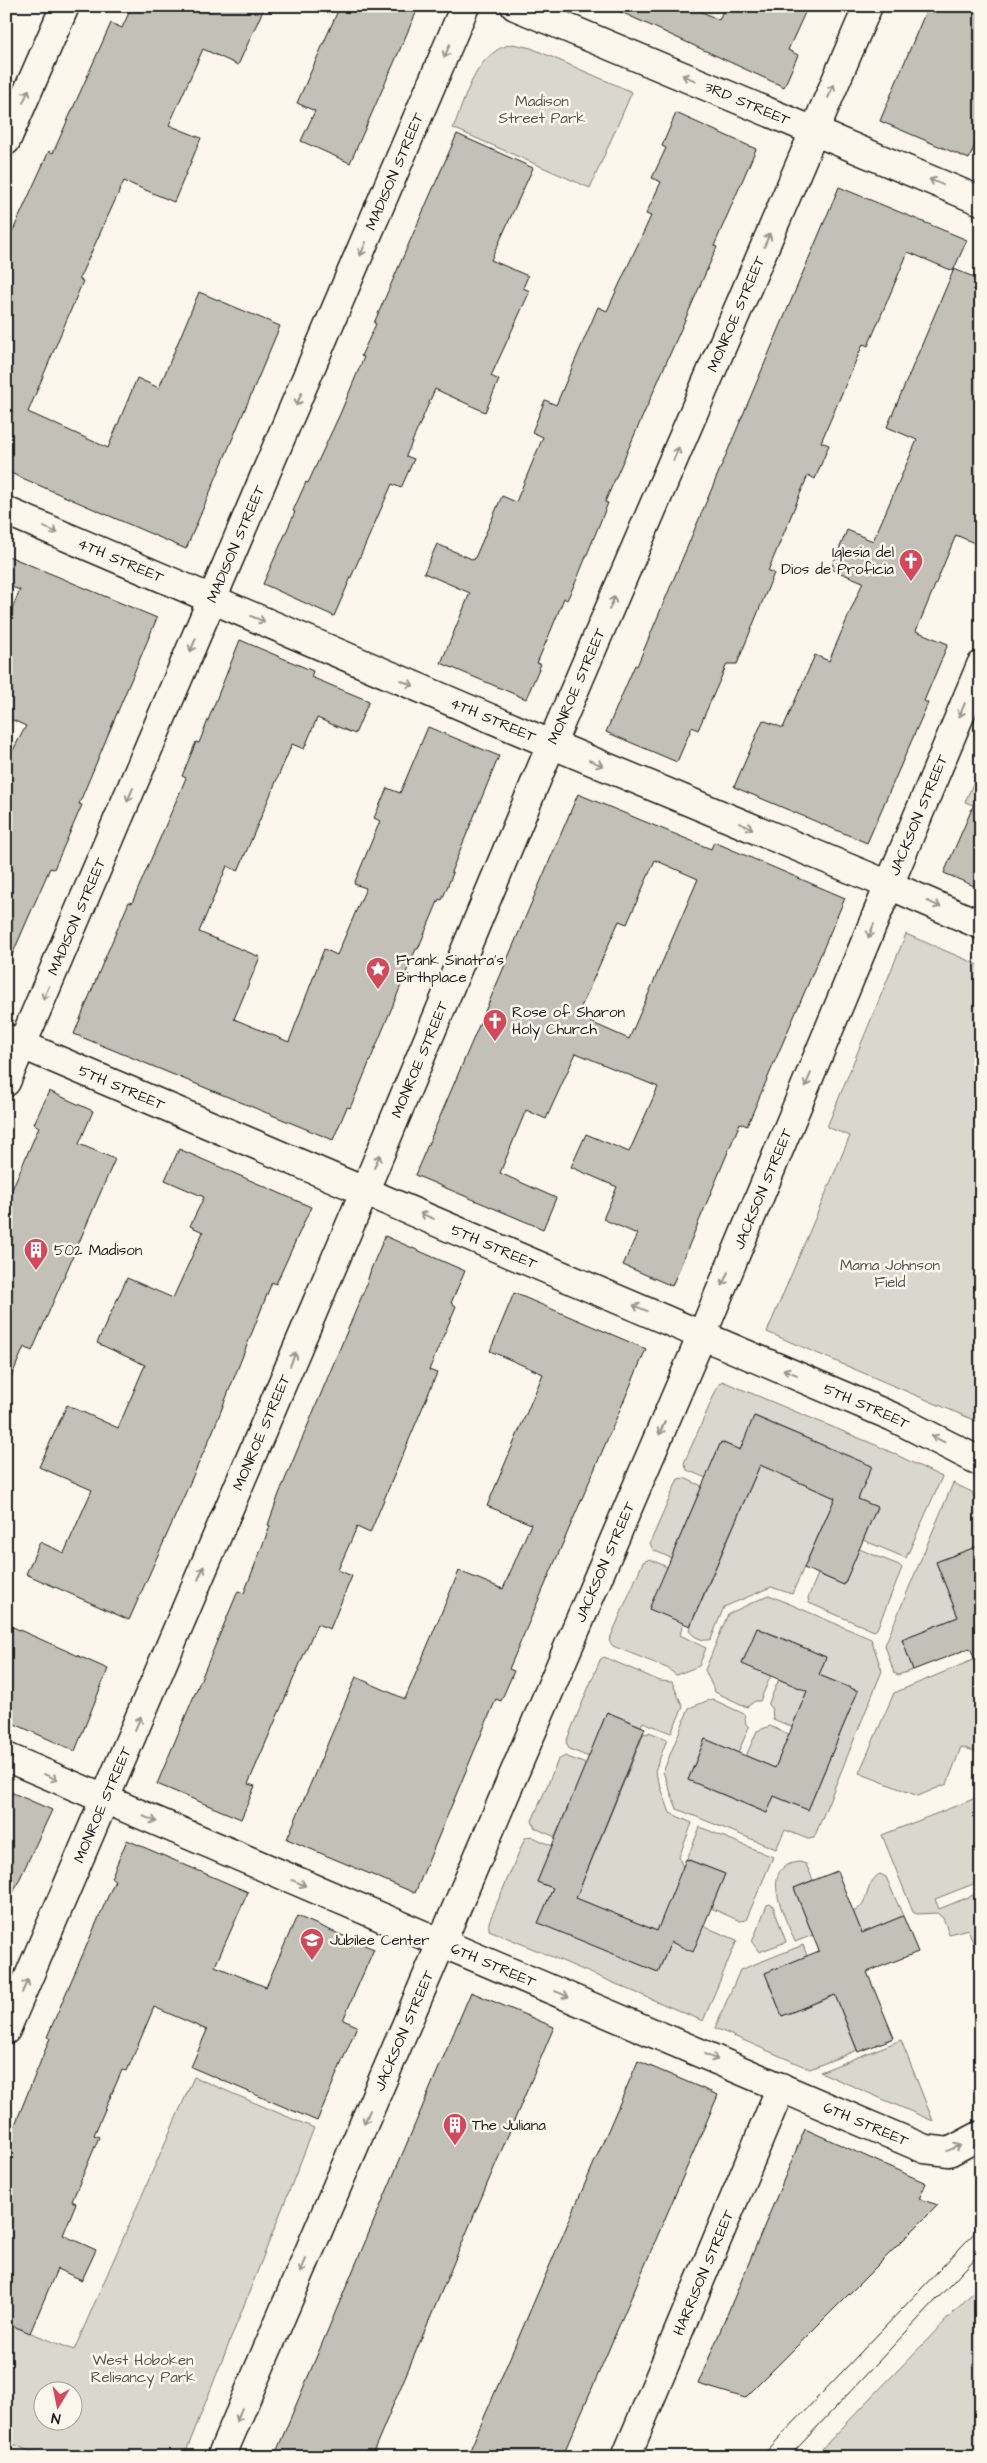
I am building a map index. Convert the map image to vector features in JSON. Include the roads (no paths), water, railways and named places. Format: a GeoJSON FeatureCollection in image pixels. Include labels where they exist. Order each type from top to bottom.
{"type":"FeatureCollection","features":[{"type":"Feature","properties":{"kind":"street"},"geometry":{"type":"LineString","coordinates":[[6,141],[65,6]]}},
{"type":"Feature","properties":{"kind":"street","name":"MADISON STREET"},"geometry":{"type":"LineString","coordinates":[[6,1082],[15,1042],[213,601],[465,6]]}},
{"type":"Feature","properties":{"kind":"street","name":"3RD STREET"},"geometry":{"type":"LineString","coordinates":[[516,6],[981,201]]}},
{"type":"Feature","properties":{"kind":"street","name":"MONROE STREET"},"geometry":{"type":"LineString","coordinates":[[6,2030],[365,1190],[551,745],[868,6]]}},
{"type":"Feature","properties":{"kind":"street","name":"4TH STREET"},"geometry":{"type":"LineString","coordinates":[[6,511],[551,745],[981,925]]}},
{"type":"Feature","properties":{"kind":"street","name":"JACKSON STREET"},"geometry":{"type":"LineString","coordinates":[[221,2457],[702,1335],[981,665]]}},
{"type":"Feature","properties":{"kind":"street","name":"5TH STREET"},"geometry":{"type":"LineString","coordinates":[[15,1042],[893,1417],[981,1462]]}},
{"type":"Feature","properties":{"kind":"street","name":"6TH STREET"},"geometry":{"type":"LineString","coordinates":[[6,1757],[925,2149],[949,2152],[981,2135]]}},
{"type":"Feature","properties":{"kind":"street","name":"HARRISON STREET"},"geometry":{"type":"LineString","coordinates":[[626,2457],[781,2087]]}},
{"type":"Feature","properties":{"kind":"tram line"},"geometry":{"type":"LineString","coordinates":[[761,2457],[981,2226]]}},
{"type":"Feature","properties":{"kind":"tram line"},"geometry":{"type":"LineString","coordinates":[[789,2457],[981,2252]]}},
{"type":"Feature","properties":{"kind":"place","name":"Iglesia del Dios de Proficia"},"geometry":{"type":"Point","coordinates":[911,582]}},
{"type":"Feature","properties":{"kind":"place","name":"Frank Sinatra's Birthplace"},"geometry":{"type":"Point","coordinates":[378,990]}},
{"type":"Feature","properties":{"kind":"place","name":"Rose of Sharon Holy Church"},"geometry":{"type":"Point","coordinates":[495,1042]}},
{"type":"Feature","properties":{"kind":"place","name":"502 Madison"},"geometry":{"type":"Point","coordinates":[36,1271]}},
{"type":"Feature","properties":{"kind":"place","name":"Jubilee Center"},"geometry":{"type":"Point","coordinates":[312,1961]}},
{"type":"Feature","properties":{"kind":"place","name":"The Juliana"},"geometry":{"type":"Point","coordinates":[455,2146]}},
{"type":"Feature","properties":{"kind":"park label","name":"Madison Street Park"},"geometry":{"type":"Point","coordinates":[542,110]}},
{"type":"Feature","properties":{"kind":"park label","name":"Mama Johnson Field"},"geometry":{"type":"Point","coordinates":[890,1274]}},
{"type":"Feature","properties":{"kind":"park label","name":"West Hoboken Relisancy Park"},"geometry":{"type":"Point","coordinates":[143,2368]}}]}
